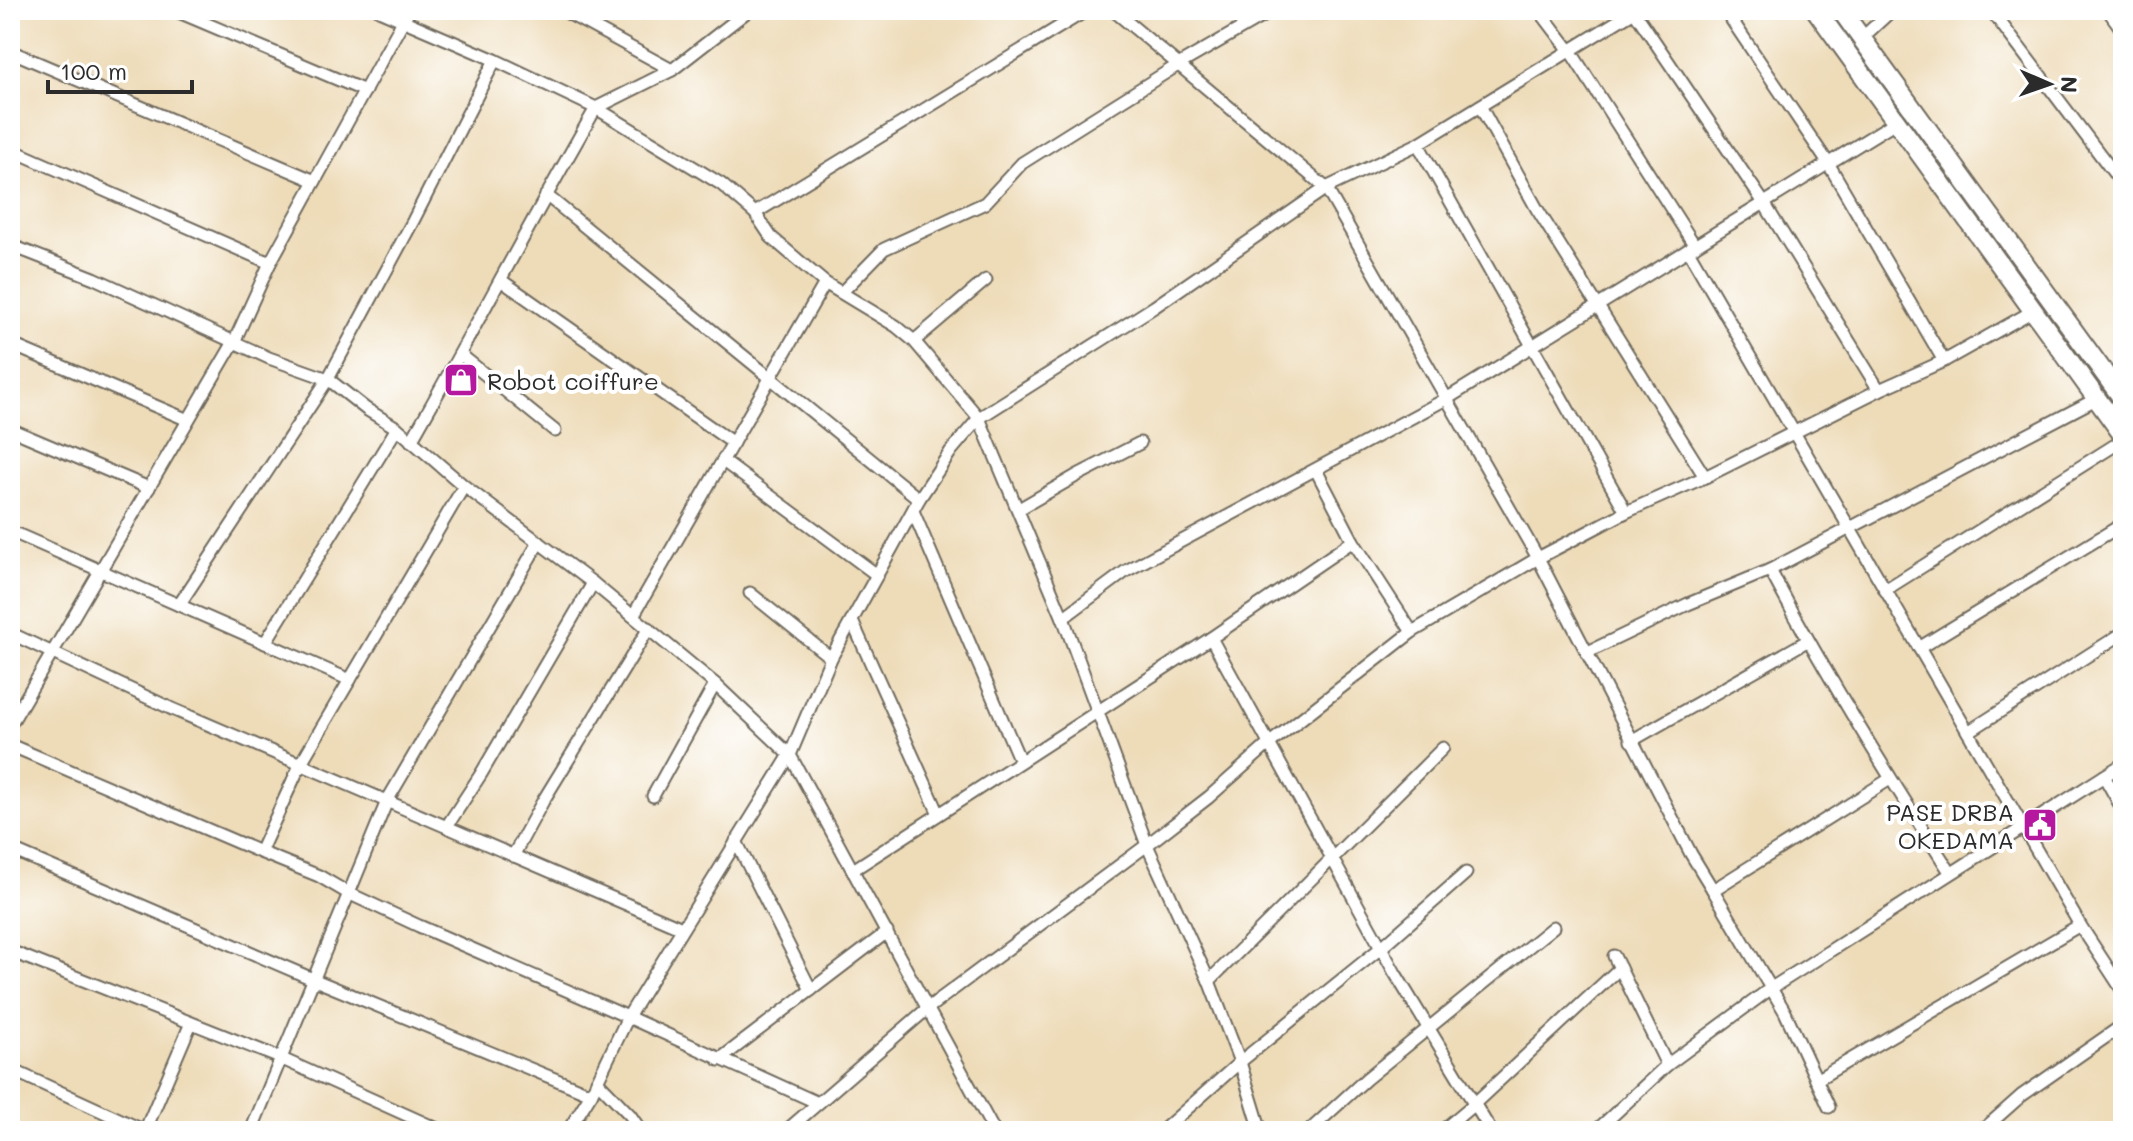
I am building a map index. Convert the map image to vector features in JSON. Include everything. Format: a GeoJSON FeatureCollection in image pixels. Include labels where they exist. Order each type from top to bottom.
{"type":"FeatureCollection","features":[{"type":"Feature","properties":{"kind":"main road"},"geometry":{"type":"LineString","coordinates":[[1816,10],[2123,437]]}},
{"type":"Feature","properties":{"kind":"main road"},"geometry":{"type":"LineString","coordinates":[[1841,10],[2123,399]]}},
{"type":"Feature","properties":{"kind":"street"},"geometry":{"type":"LineString","coordinates":[[174,10],[365,91]]}},
{"type":"Feature","properties":{"kind":"street"},"geometry":{"type":"LineString","coordinates":[[379,10],[406,15],[596,108],[721,184],[755,213],[771,237],[825,283],[843,291],[914,341],[979,418],[1063,618],[1147,845],[1209,981],[1240,1062],[1261,1131]]}},
{"type":"Feature","properties":{"kind":"street"},"geometry":{"type":"LineString","coordinates":[[562,10],[672,70]]}},
{"type":"Feature","properties":{"kind":"street"},"geometry":{"type":"LineString","coordinates":[[411,441],[596,108],[672,70],[749,10]]}},
{"type":"Feature","properties":{"kind":"street"},"geometry":{"type":"LineString","coordinates":[[755,213],[1087,10]]}},
{"type":"Feature","properties":{"kind":"street"},"geometry":{"type":"LineString","coordinates":[[1113,10],[1326,188],[1538,558],[1691,854],[1785,1012],[1829,1107]]}},
{"type":"Feature","properties":{"kind":"street"},"geometry":{"type":"LineString","coordinates":[[843,291],[884,249],[985,203],[1022,163],[1178,65],[1273,10]]}},
{"type":"Feature","properties":{"kind":"street"},"geometry":{"type":"LineString","coordinates":[[1539,10],[1571,52],[1691,248],[1793,432],[2023,828],[2123,991]]}},
{"type":"Feature","properties":{"kind":"street"},"geometry":{"type":"LineString","coordinates":[[568,1131],[591,1094],[628,1017],[790,755],[831,658],[916,505],[951,451],[979,418],[1154,307],[1326,188],[1418,144],[1635,10],[1764,203],[1879,390]]}},
{"type":"Feature","properties":{"kind":"street"},"geometry":{"type":"LineString","coordinates":[[1725,10],[1828,163],[1944,361]]}},
{"type":"Feature","properties":{"kind":"street"},"geometry":{"type":"LineString","coordinates":[[1862,38],[1892,10]]}},
{"type":"Feature","properties":{"kind":"street"},"geometry":{"type":"LineString","coordinates":[[1991,10],[2123,185]]}},
{"type":"Feature","properties":{"kind":"street"},"geometry":{"type":"LineString","coordinates":[[2115,13],[2123,31]]}},
{"type":"Feature","properties":{"kind":"street"},"geometry":{"type":"LineString","coordinates":[[10,725],[234,342],[270,263],[406,15]]}},
{"type":"Feature","properties":{"kind":"street"},"geometry":{"type":"LineString","coordinates":[[10,51],[315,181]]}},
{"type":"Feature","properties":{"kind":"street"},"geometry":{"type":"LineString","coordinates":[[179,605],[328,379],[495,60]]}},
{"type":"Feature","properties":{"kind":"street"},"geometry":{"type":"LineString","coordinates":[[1480,106],[1537,209],[1705,477]]}},
{"type":"Feature","properties":{"kind":"street"},"geometry":{"type":"LineString","coordinates":[[1063,618],[1126,571],[1448,398],[1897,121]]}},
{"type":"Feature","properties":{"kind":"street"},"geometry":{"type":"LineString","coordinates":[[1418,144],[1626,512]]}},
{"type":"Feature","properties":{"kind":"street"},"geometry":{"type":"LineString","coordinates":[[10,149],[270,263]]}},
{"type":"Feature","properties":{"kind":"street"},"geometry":{"type":"LineString","coordinates":[[546,195],[770,378],[916,505],[1020,761]]}},
{"type":"Feature","properties":{"kind":"street"},"geometry":{"type":"LineString","coordinates":[[10,245],[94,278],[269,358],[328,379],[366,409],[397,428],[464,486],[593,583],[715,684],[790,755],[994,1131]]}},
{"type":"Feature","properties":{"kind":"street"},"geometry":{"type":"LineString","coordinates":[[914,341],[986,280]]}},
{"type":"Feature","properties":{"kind":"street"},"geometry":{"type":"LineString","coordinates":[[502,281],[733,443]]}},
{"type":"Feature","properties":{"kind":"street"},"geometry":{"type":"LineString","coordinates":[[633,616],[825,283]]}},
{"type":"Feature","properties":{"kind":"street"},"geometry":{"type":"LineString","coordinates":[[786,1131],[928,1008],[1209,797],[1270,743],[1412,632],[1538,558],[1626,512],[1944,361],[2033,311]]}},
{"type":"Feature","properties":{"kind":"street"},"geometry":{"type":"LineString","coordinates":[[10,344],[188,420]]}},
{"type":"Feature","properties":{"kind":"street"},"geometry":{"type":"LineString","coordinates":[[461,355],[555,431]]}},
{"type":"Feature","properties":{"kind":"street"},"geometry":{"type":"LineString","coordinates":[[1588,652],[1688,604],[1770,570],[2096,399]]}},
{"type":"Feature","properties":{"kind":"street"},"geometry":{"type":"LineString","coordinates":[[265,643],[397,428]]}},
{"type":"Feature","properties":{"kind":"street"},"geometry":{"type":"LineString","coordinates":[[10,429],[149,488]]}},
{"type":"Feature","properties":{"kind":"street"},"geometry":{"type":"LineString","coordinates":[[1885,590],[2123,437]]}},
{"type":"Feature","properties":{"kind":"street"},"geometry":{"type":"LineString","coordinates":[[1019,509],[1140,443]]}},
{"type":"Feature","properties":{"kind":"street"},"geometry":{"type":"LineString","coordinates":[[723,461],[877,575]]}},
{"type":"Feature","properties":{"kind":"street"},"geometry":{"type":"LineString","coordinates":[[1316,470],[1353,541],[1412,632]]}},
{"type":"Feature","properties":{"kind":"street"},"geometry":{"type":"LineString","coordinates":[[260,852],[301,763],[464,486]]}},
{"type":"Feature","properties":{"kind":"street"},"geometry":{"type":"LineString","coordinates":[[1919,648],[2123,524]]}},
{"type":"Feature","properties":{"kind":"street"},"geometry":{"type":"LineString","coordinates":[[10,531],[350,680]]}},
{"type":"Feature","properties":{"kind":"street"},"geometry":{"type":"LineString","coordinates":[[853,870],[1211,638],[1353,541]]}},
{"type":"Feature","properties":{"kind":"street"},"geometry":{"type":"LineString","coordinates":[[251,1131],[387,801],[539,542]]}},
{"type":"Feature","properties":{"kind":"street"},"geometry":{"type":"LineString","coordinates":[[1770,570],[1807,641],[1950,872]]}},
{"type":"Feature","properties":{"kind":"street"},"geometry":{"type":"LineString","coordinates":[[447,826],[593,583]]}},
{"type":"Feature","properties":{"kind":"street"},"geometry":{"type":"LineString","coordinates":[[750,593],[831,658]]}},
{"type":"Feature","properties":{"kind":"street"},"geometry":{"type":"LineString","coordinates":[[852,621],[939,814]]}},
{"type":"Feature","properties":{"kind":"street"},"geometry":{"type":"LineString","coordinates":[[513,856],[543,801],[649,628]]}},
{"type":"Feature","properties":{"kind":"street"},"geometry":{"type":"LineString","coordinates":[[10,633],[170,708],[682,928]]}},
{"type":"Feature","properties":{"kind":"street"},"geometry":{"type":"LineString","coordinates":[[1968,732],[2123,633]]}},
{"type":"Feature","properties":{"kind":"street"},"geometry":{"type":"LineString","coordinates":[[1211,638],[1382,947],[1491,1131]]}},
{"type":"Feature","properties":{"kind":"street"},"geometry":{"type":"LineString","coordinates":[[1631,741],[1807,641]]}},
{"type":"Feature","properties":{"kind":"street"},"geometry":{"type":"LineString","coordinates":[[653,796],[715,684]]}},
{"type":"Feature","properties":{"kind":"street"},"geometry":{"type":"LineString","coordinates":[[10,745],[319,876],[348,893],[818,1103]]}},
{"type":"Feature","properties":{"kind":"street"},"geometry":{"type":"LineString","coordinates":[[1209,981],[1443,748]]}},
{"type":"Feature","properties":{"kind":"street"},"geometry":{"type":"LineString","coordinates":[[1596,1131],[1667,1065],[1770,989],[2123,764]]}},
{"type":"Feature","properties":{"kind":"street"},"geometry":{"type":"LineString","coordinates":[[2104,776],[2123,810]]}},
{"type":"Feature","properties":{"kind":"street"},"geometry":{"type":"LineString","coordinates":[[1713,890],[1890,779]]}},
{"type":"Feature","properties":{"kind":"street"},"geometry":{"type":"LineString","coordinates":[[736,841],[811,990]]}},
{"type":"Feature","properties":{"kind":"street"},"geometry":{"type":"LineString","coordinates":[[10,849],[591,1094]]}},
{"type":"Feature","properties":{"kind":"street"},"geometry":{"type":"LineString","coordinates":[[1162,1131],[1466,873]]}},
{"type":"Feature","properties":{"kind":"street"},"geometry":{"type":"LineString","coordinates":[[1816,1080],[2080,925]]}},
{"type":"Feature","properties":{"kind":"street"},"geometry":{"type":"LineString","coordinates":[[1309,1131],[1366,1079],[1553,927]]}},
{"type":"Feature","properties":{"kind":"street"},"geometry":{"type":"LineString","coordinates":[[719,1060],[887,932]]}},
{"type":"Feature","properties":{"kind":"street"},"geometry":{"type":"LineString","coordinates":[[10,951],[280,1058],[442,1131]]}},
{"type":"Feature","properties":{"kind":"street"},"geometry":{"type":"LineString","coordinates":[[1614,956],[1667,1065]]}},
{"type":"Feature","properties":{"kind":"street"},"geometry":{"type":"LineString","coordinates":[[1442,1131],[1620,968]]}},
{"type":"Feature","properties":{"kind":"street"},"geometry":{"type":"LineString","coordinates":[[10,1069],[145,1131],[191,1023]]}},
{"type":"Feature","properties":{"kind":"street"},"geometry":{"type":"LineString","coordinates":[[1985,1128],[2021,1096],[2123,1025]]}},
{"type":"Feature","properties":{"kind":"street"},"geometry":{"type":"LineString","coordinates":[[597,1081],[641,1131]]}},
{"type":"Feature","properties":{"kind":"waterway"},"geometry":{"type":"LineString","coordinates":[[2115,1131],[2123,1128]]}},
{"type":"Feature","properties":{"kind":"place","name":"Robot coiffure"},"geometry":{"type":"Point","coordinates":[461,380]}},
{"type":"Feature","properties":{"kind":"place","name":"PASE DRBA OKEDAMA"},"geometry":{"type":"Point","coordinates":[2040,825]}}]}
